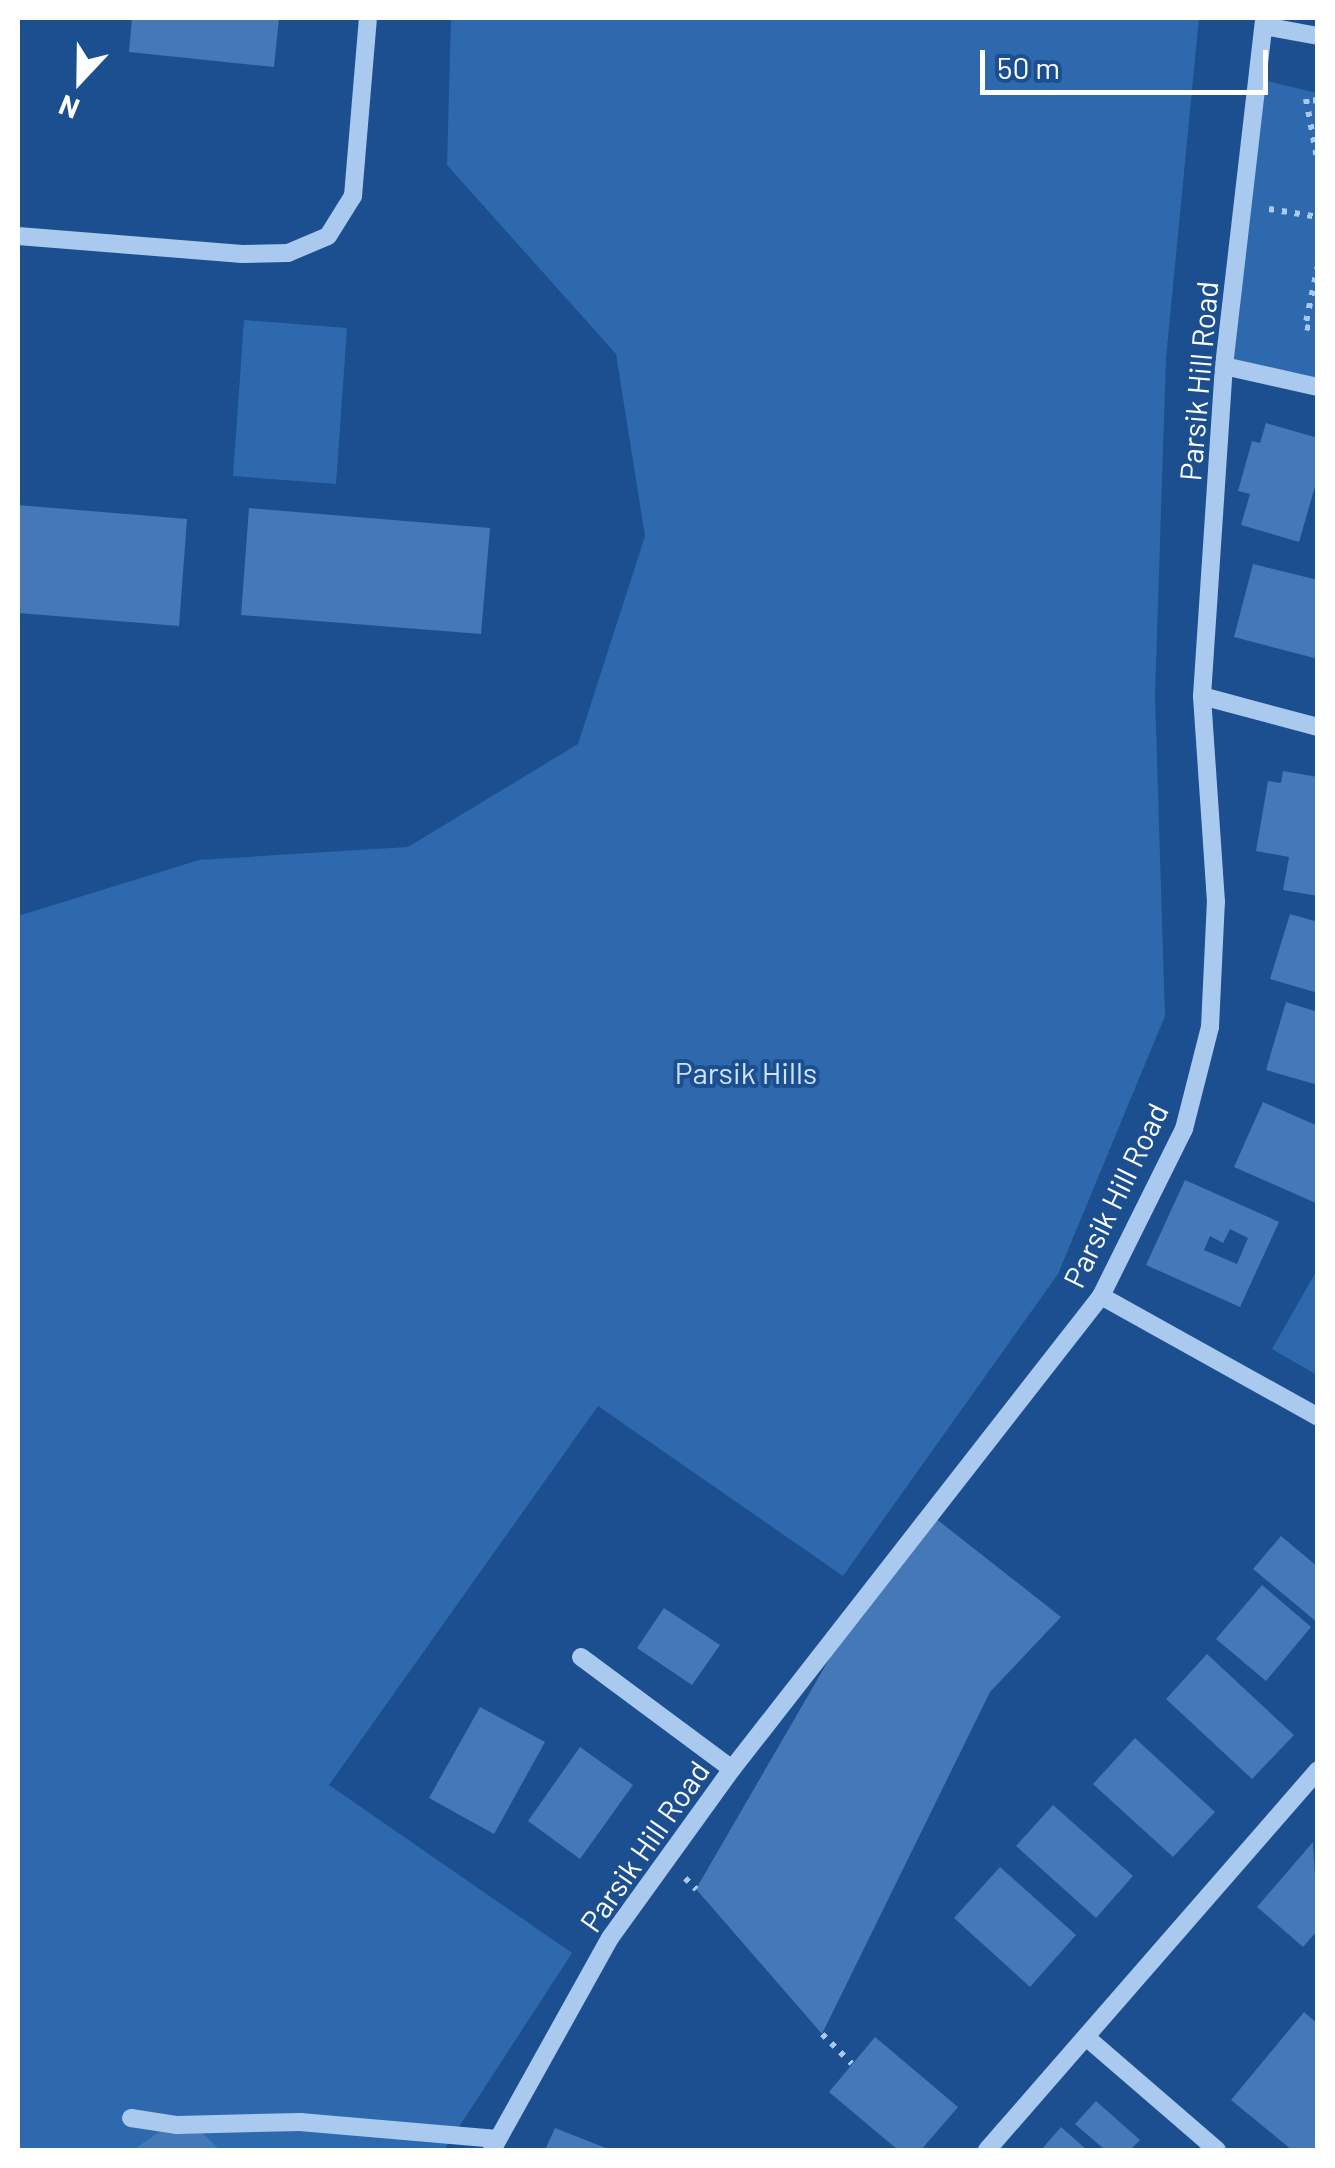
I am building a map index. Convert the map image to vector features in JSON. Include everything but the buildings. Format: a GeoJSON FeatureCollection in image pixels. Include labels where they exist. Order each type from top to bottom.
{"type":"FeatureCollection","features":[{"type":"Feature","properties":{"kind":"street"},"geometry":{"type":"LineString","coordinates":[[18,236],[242,254],[288,253],[328,236],[353,196],[368,18]]}},
{"type":"Feature","properties":{"kind":"street"},"geometry":{"type":"LineString","coordinates":[[1264,22],[1318,36]]}},
{"type":"Feature","properties":{"kind":"street","name":"Parsik Hill Road"},"geometry":{"type":"LineString","coordinates":[[494,2145],[610,1938],[732,1769],[1101,1296],[1184,1129],[1210,1026],[1216,902],[1202,696],[1224,366],[1264,22]]}},
{"type":"Feature","properties":{"kind":"street"},"geometry":{"type":"LineString","coordinates":[[1224,366],[1318,387]]}},
{"type":"Feature","properties":{"kind":"street"},"geometry":{"type":"LineString","coordinates":[[1202,696],[1318,728]]}},
{"type":"Feature","properties":{"kind":"street"},"geometry":{"type":"LineString","coordinates":[[1101,1296],[1318,1417]]}},
{"type":"Feature","properties":{"kind":"street"},"geometry":{"type":"LineString","coordinates":[[581,1657],[732,1769]]}},
{"type":"Feature","properties":{"kind":"street"},"geometry":{"type":"LineString","coordinates":[[987,2150],[1086,2036],[1311,1792],[1318,1770]]}},
{"type":"Feature","properties":{"kind":"street"},"geometry":{"type":"LineString","coordinates":[[1086,2036],[1200,2147]]}},
{"type":"Feature","properties":{"kind":"street"},"geometry":{"type":"LineString","coordinates":[[131,2118],[177,2125],[300,2122],[494,2145]]}},
{"type":"Feature","properties":{"kind":"path"},"geometry":{"type":"LineString","coordinates":[[1318,101],[1306,99],[1318,164]]}},
{"type":"Feature","properties":{"kind":"path"},"geometry":{"type":"LineString","coordinates":[[1242,206],[1318,217]]}},
{"type":"Feature","properties":{"kind":"path"},"geometry":{"type":"LineString","coordinates":[[1318,265],[1304,326],[1318,330]]}},
{"type":"Feature","properties":{"kind":"path"},"geometry":{"type":"LineString","coordinates":[[822,2034],[852,2064]]}},
{"type":"Feature","properties":{"kind":"green space","name":"Parsik Hills"},"geometry":{"type":"Polygon","coordinates":[[[451,18],[1199,18],[1166,358],[1155,695],[1165,1016],[1058,1274],[843,1576],[598,1406],[329,1785],[572,1953],[444,2150],[18,2150],[18,916],[199,860],[408,847],[578,744],[645,536],[616,354],[447,165],[451,18]]]}},
{"type":"Feature","properties":{"kind":"green space"},"geometry":{"type":"Polygon","coordinates":[[[1258,79],[1317,93],[1317,387],[1224,366],[1258,79]]]}},
{"type":"Feature","properties":{"kind":"green space"},"geometry":{"type":"Polygon","coordinates":[[[244,320],[347,328],[336,484],[233,476],[244,320]]]}},
{"type":"Feature","properties":{"kind":"green space"},"geometry":{"type":"Polygon","coordinates":[[[1317,1270],[1317,1375],[1272,1349],[1317,1270]]]}}]}
